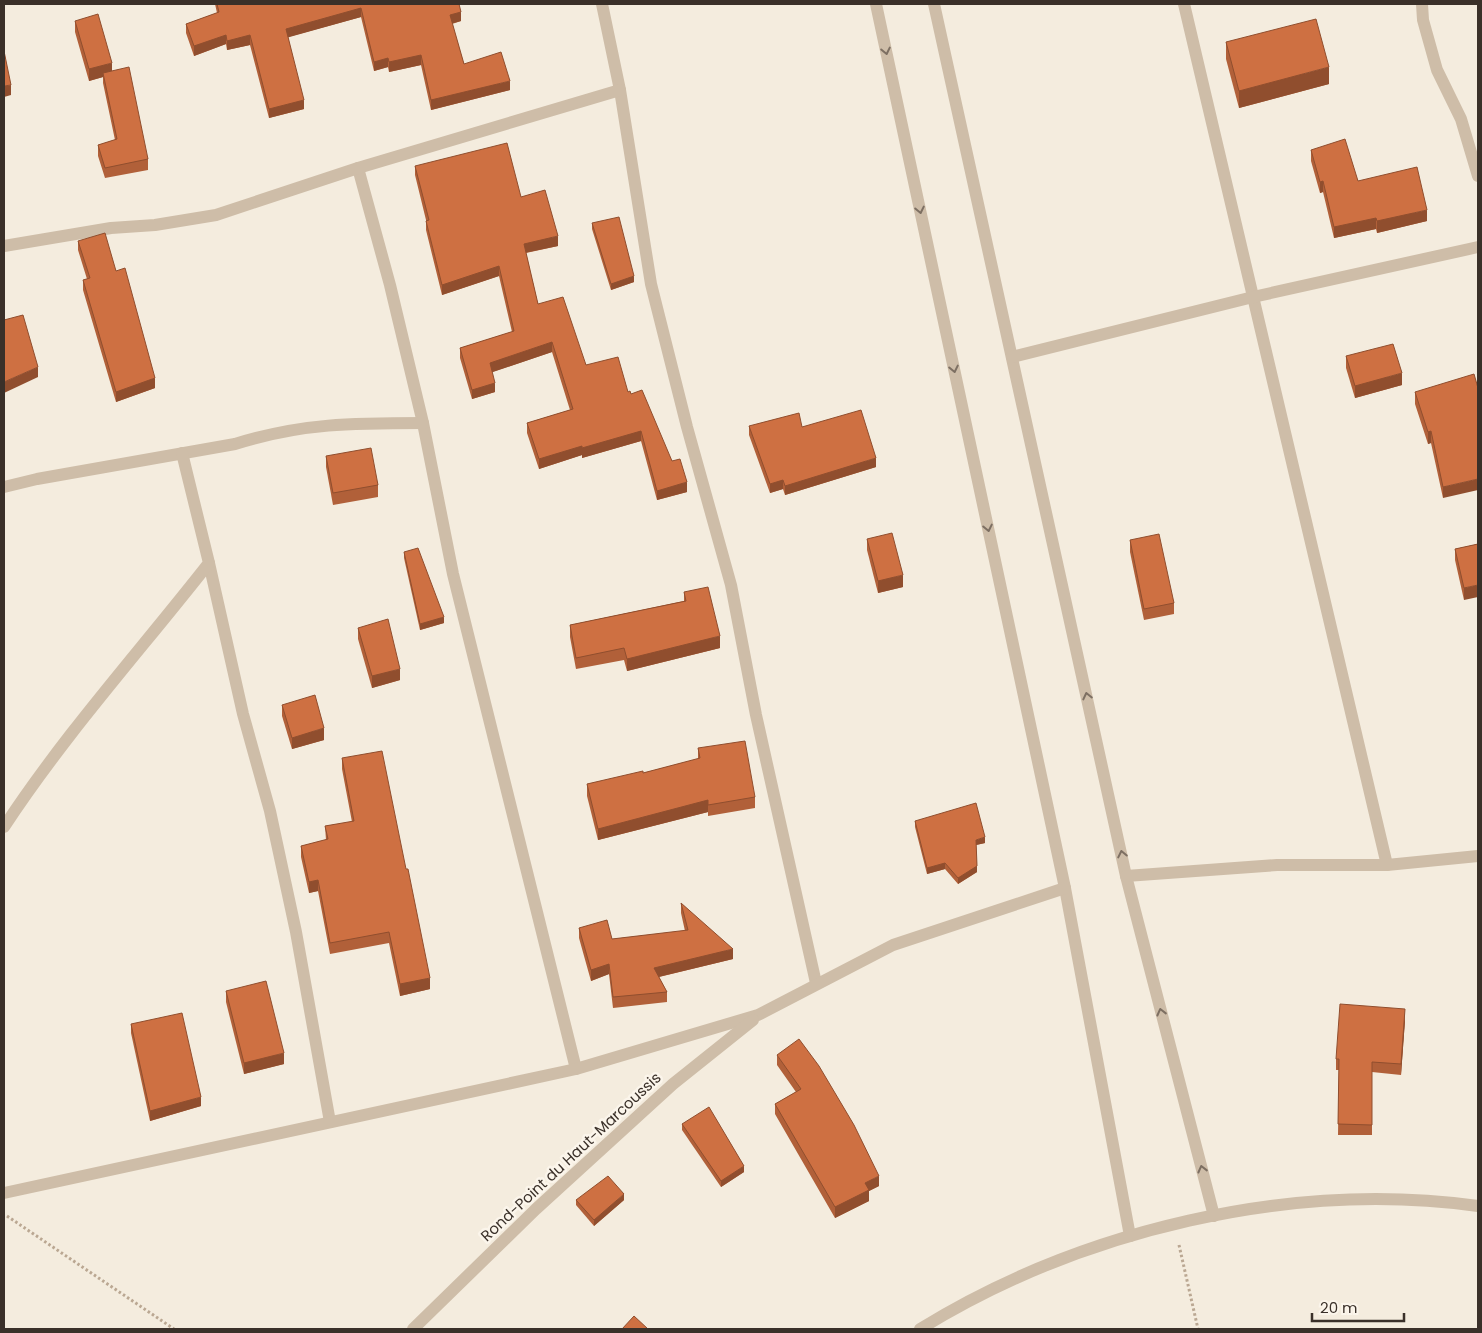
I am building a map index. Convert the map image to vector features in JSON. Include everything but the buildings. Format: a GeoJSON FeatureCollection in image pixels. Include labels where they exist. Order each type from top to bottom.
{"type":"FeatureCollection","features":[{"type":"Feature","properties":{"kind":"street"},"geometry":{"type":"LineString","coordinates":[[602,4],[620,90],[651,284],[687,427],[731,585],[756,715],[816,983]]}},
{"type":"Feature","properties":{"kind":"street"},"geometry":{"type":"LineString","coordinates":[[876,4],[1065,888],[1130,1236]]}},
{"type":"Feature","properties":{"kind":"street"},"geometry":{"type":"LineString","coordinates":[[934,4],[1126,876],[1214,1216]]}},
{"type":"Feature","properties":{"kind":"street"},"geometry":{"type":"LineString","coordinates":[[1184,4],[1387,865]]}},
{"type":"Feature","properties":{"kind":"street"},"geometry":{"type":"LineString","coordinates":[[1422,4],[1423,20],[1436,70],[1461,119],[1478,176]]}},
{"type":"Feature","properties":{"kind":"street"},"geometry":{"type":"LineString","coordinates":[[4,246],[111,228],[155,225],[216,214],[358,168],[620,90]]}},
{"type":"Feature","properties":{"kind":"street"},"geometry":{"type":"LineString","coordinates":[[358,168],[390,284],[423,423],[453,574],[576,1069]]}},
{"type":"Feature","properties":{"kind":"street"},"geometry":{"type":"LineString","coordinates":[[1012,357],[1253,297],[1478,247]]}},
{"type":"Feature","properties":{"kind":"street"},"geometry":{"type":"LineString","coordinates":[[4,487],[37,479],[235,444],[264,435],[300,428],[336,423],[423,423]]}},
{"type":"Feature","properties":{"kind":"street"},"geometry":{"type":"LineString","coordinates":[[182,453],[243,714],[270,811],[296,932],[330,1122]]}},
{"type":"Feature","properties":{"kind":"street"},"geometry":{"type":"LineString","coordinates":[[4,827],[34,781],[124,666],[209,563]]}},
{"type":"Feature","properties":{"kind":"street"},"geometry":{"type":"LineString","coordinates":[[1126,876],[1277,865],[1387,865],[1478,856]]}},
{"type":"Feature","properties":{"kind":"street"},"geometry":{"type":"LineString","coordinates":[[1459,858],[1478,862]]}},
{"type":"Feature","properties":{"kind":"street"},"geometry":{"type":"LineString","coordinates":[[4,1192],[576,1069],[758,1015],[816,983],[893,945],[1065,888]]}},
{"type":"Feature","properties":{"kind":"street","name":"Rond-Point du Haut-Marcoussis"},"geometry":{"type":"LineString","coordinates":[[413,1329],[536,1209],[673,1084],[758,1015]]}},
{"type":"Feature","properties":{"kind":"street"},"geometry":{"type":"LineString","coordinates":[[920,1329],[962,1304],[1065,1256],[1174,1223],[1303,1202],[1434,1200],[1478,1206]]}},
{"type":"Feature","properties":{"kind":"path"},"geometry":{"type":"LineString","coordinates":[[4,1214],[174,1329]]}},
{"type":"Feature","properties":{"kind":"path"},"geometry":{"type":"LineString","coordinates":[[1174,1223],[1198,1329]]}}]}
